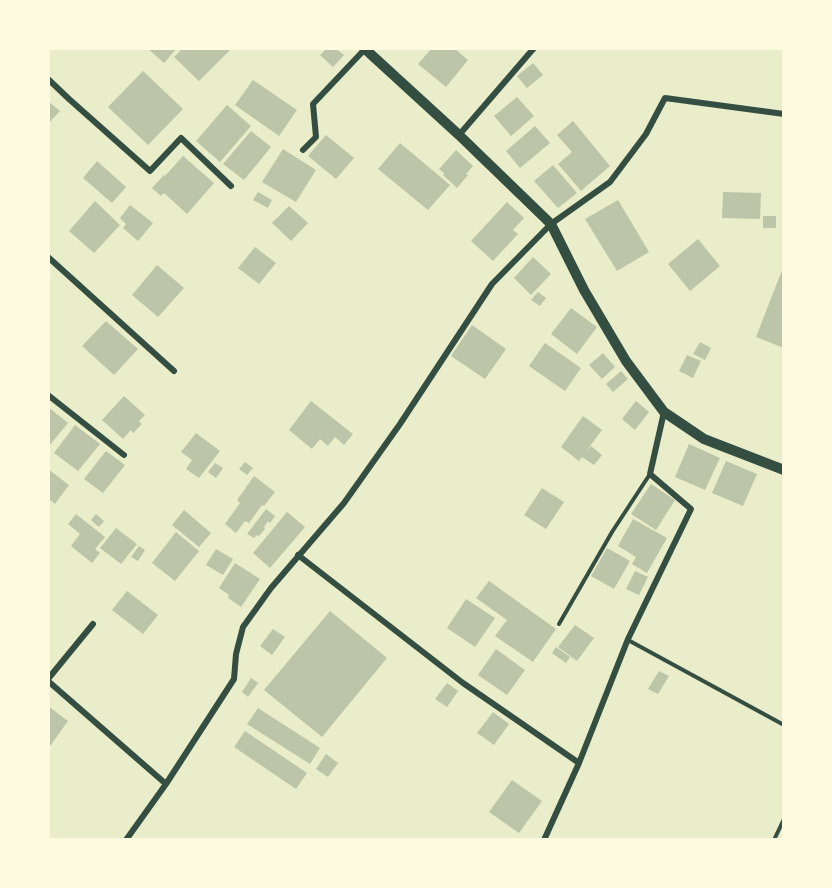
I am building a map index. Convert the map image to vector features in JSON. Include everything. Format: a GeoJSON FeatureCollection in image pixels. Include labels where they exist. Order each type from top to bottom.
{"type":"FeatureCollection","features":[{"type":"Feature","properties":{"kind":"street"},"geometry":{"type":"LineString","coordinates":[[303,150],[316,136],[313,104],[364,48],[551,224],[585,290],[626,361],[664,412],[704,439],[784,470]]}},
{"type":"Feature","properties":{"kind":"street"},"geometry":{"type":"LineString","coordinates":[[459,135],[534,48]]}},
{"type":"Feature","properties":{"kind":"street"},"geometry":{"type":"LineString","coordinates":[[48,79],[150,171],[181,138],[231,186]]}},
{"type":"Feature","properties":{"kind":"street"},"geometry":{"type":"LineString","coordinates":[[126,840],[166,784],[234,680],[236,654],[243,627],[271,588],[344,503],[400,424],[492,284],[551,224],[610,182],[646,134],[665,98],[784,114]]}},
{"type":"Feature","properties":{"kind":"street"},"geometry":{"type":"LineString","coordinates":[[48,257],[174,371]]}},
{"type":"Feature","properties":{"kind":"street"},"geometry":{"type":"LineString","coordinates":[[48,395],[124,455]]}},
{"type":"Feature","properties":{"kind":"street"},"geometry":{"type":"LineString","coordinates":[[544,840],[579,763],[628,639],[691,508],[650,474],[664,412]]}},
{"type":"Feature","properties":{"kind":"street"},"geometry":{"type":"LineString","coordinates":[[298,555],[463,683],[579,763]]}},
{"type":"Feature","properties":{"kind":"street"},"geometry":{"type":"LineString","coordinates":[[93,624],[48,680],[166,784]]}},
{"type":"Feature","properties":{"kind":"lane"},"geometry":{"type":"LineString","coordinates":[[558,624],[612,532],[650,474]]}},
{"type":"Feature","properties":{"kind":"lane"},"geometry":{"type":"LineString","coordinates":[[628,639],[784,725]]}},
{"type":"Feature","properties":{"kind":"path"},"geometry":{"type":"LineString","coordinates":[[774,840],[784,819]]}},
{"type":"Feature","properties":{"kind":"building"},"geometry":{"type":"Polygon","coordinates":[[[147,48],[177,48],[164,63],[147,48]]]}},
{"type":"Feature","properties":{"kind":"building"},"geometry":{"type":"Polygon","coordinates":[[[183,48],[228,48],[230,50],[199,81],[174,57],[183,48]]]}},
{"type":"Feature","properties":{"kind":"building"},"geometry":{"type":"Polygon","coordinates":[[[327,48],[335,48],[344,55],[333,67],[320,55],[327,48]]]}},
{"type":"Feature","properties":{"kind":"building"},"geometry":{"type":"Polygon","coordinates":[[[432,48],[454,48],[468,60],[446,87],[418,64],[432,48]]]}},
{"type":"Feature","properties":{"kind":"building"},"geometry":{"type":"Polygon","coordinates":[[[533,63],[543,75],[527,88],[517,76],[533,63]]]}},
{"type":"Feature","properties":{"kind":"building"},"geometry":{"type":"Polygon","coordinates":[[[143,71],[183,109],[148,145],[108,107],[143,71]]]}},
{"type":"Feature","properties":{"kind":"building"},"geometry":{"type":"Polygon","coordinates":[[[253,80],[297,110],[279,136],[235,105],[253,80]]]}},
{"type":"Feature","properties":{"kind":"building"},"geometry":{"type":"Polygon","coordinates":[[[517,97],[534,116],[511,136],[494,116],[517,97]]]}},
{"type":"Feature","properties":{"kind":"building"},"geometry":{"type":"Polygon","coordinates":[[[48,101],[60,111],[48,124],[48,101]]]}},
{"type":"Feature","properties":{"kind":"building"},"geometry":{"type":"Polygon","coordinates":[[[227,105],[251,126],[220,162],[196,141],[227,105]]]}},
{"type":"Feature","properties":{"kind":"building"},"geometry":{"type":"Polygon","coordinates":[[[573,121],[610,166],[581,191],[558,164],[572,152],[557,135],[573,121]]]}},
{"type":"Feature","properties":{"kind":"building"},"geometry":{"type":"Polygon","coordinates":[[[535,126],[550,143],[520,168],[506,151],[535,126]]]}},
{"type":"Feature","properties":{"kind":"building"},"geometry":{"type":"Polygon","coordinates":[[[251,131],[271,147],[244,180],[223,164],[251,131]]]}},
{"type":"Feature","properties":{"kind":"building"},"geometry":{"type":"Polygon","coordinates":[[[326,135],[354,158],[336,179],[308,156],[326,135]]]}},
{"type":"Feature","properties":{"kind":"building"},"geometry":{"type":"Polygon","coordinates":[[[400,143],[450,185],[428,210],[378,169],[400,143]]]}},
{"type":"Feature","properties":{"kind":"building"},"geometry":{"type":"Polygon","coordinates":[[[283,149],[316,170],[296,202],[262,182],[283,149]]]}},
{"type":"Feature","properties":{"kind":"building"},"geometry":{"type":"Polygon","coordinates":[[[456,150],[473,166],[457,188],[439,169],[456,150]]]}},
{"type":"Feature","properties":{"kind":"building"},"geometry":{"type":"Polygon","coordinates":[[[183,156],[214,183],[187,214],[164,193],[161,196],[152,188],[183,156]]]}},
{"type":"Feature","properties":{"kind":"building"},"geometry":{"type":"Polygon","coordinates":[[[97,161],[126,187],[112,203],[83,178],[97,161]]]}},
{"type":"Feature","properties":{"kind":"building"},"geometry":{"type":"Polygon","coordinates":[[[553,165],[577,193],[558,208],[534,181],[553,165]]]}},
{"type":"Feature","properties":{"kind":"building"},"geometry":{"type":"Polygon","coordinates":[[[258,192],[272,200],[268,208],[253,200],[258,192]]]}},
{"type":"Feature","properties":{"kind":"building"},"geometry":{"type":"Polygon","coordinates":[[[723,192],[761,193],[760,219],[722,218],[723,192]]]}},
{"type":"Feature","properties":{"kind":"building"},"geometry":{"type":"Polygon","coordinates":[[[618,200],[649,252],[617,271],[585,219],[618,200]]]}},
{"type":"Feature","properties":{"kind":"building"},"geometry":{"type":"Polygon","coordinates":[[[95,201],[120,225],[94,253],[69,231],[95,201]]]}},
{"type":"Feature","properties":{"kind":"building"},"geometry":{"type":"Polygon","coordinates":[[[507,202],[524,218],[513,230],[518,234],[493,261],[471,241],[507,202]]]}},
{"type":"Feature","properties":{"kind":"building"},"geometry":{"type":"Polygon","coordinates":[[[130,205],[153,223],[138,241],[123,228],[126,224],[120,218],[130,205]]]}},
{"type":"Feature","properties":{"kind":"building"},"geometry":{"type":"Polygon","coordinates":[[[289,206],[308,223],[291,241],[272,223],[289,206]]]}},
{"type":"Feature","properties":{"kind":"building"},"geometry":{"type":"Polygon","coordinates":[[[763,216],[776,216],[776,228],[763,228],[763,216]]]}},
{"type":"Feature","properties":{"kind":"building"},"geometry":{"type":"Polygon","coordinates":[[[698,239],[720,266],[690,291],[668,264],[698,239]]]}},
{"type":"Feature","properties":{"kind":"building"},"geometry":{"type":"Polygon","coordinates":[[[255,247],[276,263],[259,284],[238,268],[255,247]]]}},
{"type":"Feature","properties":{"kind":"building"},"geometry":{"type":"Polygon","coordinates":[[[533,257],[551,274],[531,295],[514,278],[533,257]]]}},
{"type":"Feature","properties":{"kind":"building"},"geometry":{"type":"Polygon","coordinates":[[[157,265],[184,288],[158,317],[132,295],[157,265]]]}},
{"type":"Feature","properties":{"kind":"building"},"geometry":{"type":"Polygon","coordinates":[[[784,265],[784,348],[756,337],[784,265]]]}},
{"type":"Feature","properties":{"kind":"building"},"geometry":{"type":"Polygon","coordinates":[[[538,292],[546,298],[540,306],[531,300],[538,292]]]}},
{"type":"Feature","properties":{"kind":"building"},"geometry":{"type":"Polygon","coordinates":[[[571,308],[597,327],[577,354],[551,334],[571,308]]]}},
{"type":"Feature","properties":{"kind":"building"},"geometry":{"type":"Polygon","coordinates":[[[106,321],[138,349],[114,375],[82,346],[106,321]]]}},
{"type":"Feature","properties":{"kind":"building"},"geometry":{"type":"Polygon","coordinates":[[[472,325],[506,349],[485,379],[451,356],[472,325]]]}},
{"type":"Feature","properties":{"kind":"building"},"geometry":{"type":"Polygon","coordinates":[[[700,342],[711,348],[705,360],[693,354],[700,342]]]}},
{"type":"Feature","properties":{"kind":"building"},"geometry":{"type":"Polygon","coordinates":[[[545,343],[581,368],[565,391],[529,366],[545,343]]]}},
{"type":"Feature","properties":{"kind":"building"},"geometry":{"type":"Polygon","coordinates":[[[603,353],[615,367],[602,379],[589,365],[603,353]]]}},
{"type":"Feature","properties":{"kind":"building"},"geometry":{"type":"Polygon","coordinates":[[[687,355],[701,361],[693,378],[679,371],[687,355]]]}},
{"type":"Feature","properties":{"kind":"building"},"geometry":{"type":"Polygon","coordinates":[[[621,371],[628,379],[613,392],[606,384],[621,371]]]}},
{"type":"Feature","properties":{"kind":"building"},"geometry":{"type":"Polygon","coordinates":[[[124,396],[145,415],[139,421],[142,424],[133,433],[131,430],[123,439],[102,420],[124,396]]]}},
{"type":"Feature","properties":{"kind":"building"},"geometry":{"type":"Polygon","coordinates":[[[311,401],[353,434],[344,445],[335,437],[328,446],[320,439],[312,449],[289,430],[311,401]]]}},
{"type":"Feature","properties":{"kind":"building"},"geometry":{"type":"Polygon","coordinates":[[[636,401],[649,412],[635,430],[622,419],[636,401]]]}},
{"type":"Feature","properties":{"kind":"building"},"geometry":{"type":"Polygon","coordinates":[[[48,407],[68,423],[48,447],[48,407]]]}},
{"type":"Feature","properties":{"kind":"building"},"geometry":{"type":"Polygon","coordinates":[[[583,416],[602,430],[585,453],[591,446],[602,455],[594,465],[582,457],[579,461],[561,447],[583,416]]]}},
{"type":"Feature","properties":{"kind":"building"},"geometry":{"type":"Polygon","coordinates":[[[75,425],[100,444],[78,471],[54,453],[75,425]]]}},
{"type":"Feature","properties":{"kind":"building"},"geometry":{"type":"Polygon","coordinates":[[[196,433],[220,451],[199,478],[186,469],[192,460],[181,452],[196,433]]]}},
{"type":"Feature","properties":{"kind":"building"},"geometry":{"type":"Polygon","coordinates":[[[689,444],[720,458],[705,490],[675,477],[689,444]]]}},
{"type":"Feature","properties":{"kind":"building"},"geometry":{"type":"Polygon","coordinates":[[[106,451],[125,465],[103,493],[84,479],[106,451]]]}},
{"type":"Feature","properties":{"kind":"building"},"geometry":{"type":"Polygon","coordinates":[[[726,461],[757,474],[743,506],[712,493],[726,461]]]}},
{"type":"Feature","properties":{"kind":"building"},"geometry":{"type":"Polygon","coordinates":[[[245,462],[253,468],[247,475],[239,469],[245,462]]]}},
{"type":"Feature","properties":{"kind":"building"},"geometry":{"type":"Polygon","coordinates":[[[215,463],[223,468],[216,478],[208,472],[215,463]]]}},
{"type":"Feature","properties":{"kind":"building"},"geometry":{"type":"Polygon","coordinates":[[[48,469],[69,485],[55,504],[48,498],[48,469]]]}},
{"type":"Feature","properties":{"kind":"building"},"geometry":{"type":"Polygon","coordinates":[[[254,476],[275,492],[249,523],[245,521],[236,533],[225,524],[240,503],[237,500],[254,476]]]}},
{"type":"Feature","properties":{"kind":"building"},"geometry":{"type":"Polygon","coordinates":[[[651,484],[675,500],[656,530],[631,514],[651,484]]]}},
{"type":"Feature","properties":{"kind":"building"},"geometry":{"type":"Polygon","coordinates":[[[542,488],[564,502],[546,529],[524,515],[542,488]]]}},
{"type":"Feature","properties":{"kind":"building"},"geometry":{"type":"Polygon","coordinates":[[[266,509],[275,516],[270,523],[268,521],[259,536],[254,538],[247,534],[266,509]]]}},
{"type":"Feature","properties":{"kind":"building"},"geometry":{"type":"Polygon","coordinates":[[[184,510],[211,533],[199,547],[172,525],[184,510]]]}},
{"type":"Feature","properties":{"kind":"building"},"geometry":{"type":"Polygon","coordinates":[[[287,512],[305,527],[270,568],[253,553],[287,512]]]}},
{"type":"Feature","properties":{"kind":"building"},"geometry":{"type":"Polygon","coordinates":[[[76,514],[105,537],[95,549],[100,553],[92,563],[71,546],[80,534],[68,524],[76,514]]]}},
{"type":"Feature","properties":{"kind":"building"},"geometry":{"type":"Polygon","coordinates":[[[96,514],[104,521],[99,527],[91,520],[96,514]]]}},
{"type":"Feature","properties":{"kind":"building"},"geometry":{"type":"Polygon","coordinates":[[[633,519],[667,538],[647,573],[632,564],[636,557],[618,546],[633,519]]]}},
{"type":"Feature","properties":{"kind":"building"},"geometry":{"type":"Polygon","coordinates":[[[116,528],[137,544],[121,564],[100,548],[116,528]]]}},
{"type":"Feature","properties":{"kind":"building"},"geometry":{"type":"Polygon","coordinates":[[[176,532],[199,551],[175,581],[152,563],[176,532]]]}},
{"type":"Feature","properties":{"kind":"building"},"geometry":{"type":"Polygon","coordinates":[[[139,546],[145,550],[138,561],[131,557],[139,546]]]}},
{"type":"Feature","properties":{"kind":"building"},"geometry":{"type":"Polygon","coordinates":[[[607,548],[630,561],[614,589],[591,576],[607,548]]]}},
{"type":"Feature","properties":{"kind":"building"},"geometry":{"type":"Polygon","coordinates":[[[216,549],[233,559],[223,575],[206,565],[216,549]]]}},
{"type":"Feature","properties":{"kind":"building"},"geometry":{"type":"Polygon","coordinates":[[[235,563],[260,579],[241,607],[219,588],[235,563]]]}},
{"type":"Feature","properties":{"kind":"building"},"geometry":{"type":"Polygon","coordinates":[[[635,571],[648,577],[639,595],[626,589],[635,571]]]}},
{"type":"Feature","properties":{"kind":"building"},"geometry":{"type":"Polygon","coordinates":[[[489,581],[556,629],[533,662],[495,636],[507,620],[476,598],[489,581]]]}},
{"type":"Feature","properties":{"kind":"building"},"geometry":{"type":"Polygon","coordinates":[[[127,591],[158,615],[143,634],[112,610],[127,591]]]}},
{"type":"Feature","properties":{"kind":"building"},"geometry":{"type":"Polygon","coordinates":[[[466,599],[495,618],[475,647],[447,628],[466,599]]]}},
{"type":"Feature","properties":{"kind":"building"},"geometry":{"type":"Polygon","coordinates":[[[330,611],[387,658],[322,737],[264,690],[330,611]]]}},
{"type":"Feature","properties":{"kind":"building"},"geometry":{"type":"Polygon","coordinates":[[[575,625],[594,638],[577,661],[558,647],[575,625]]]}},
{"type":"Feature","properties":{"kind":"building"},"geometry":{"type":"Polygon","coordinates":[[[273,629],[285,637],[272,655],[260,646],[273,629]]]}},
{"type":"Feature","properties":{"kind":"building"},"geometry":{"type":"Polygon","coordinates":[[[556,647],[570,657],[566,663],[552,653],[556,647]]]}},
{"type":"Feature","properties":{"kind":"building"},"geometry":{"type":"Polygon","coordinates":[[[496,649],[525,670],[507,695],[478,675],[496,649]]]}},
{"type":"Feature","properties":{"kind":"building"},"geometry":{"type":"Polygon","coordinates":[[[659,671],[669,676],[658,694],[648,689],[659,671]]]}},
{"type":"Feature","properties":{"kind":"building"},"geometry":{"type":"Polygon","coordinates":[[[251,678],[258,683],[248,697],[242,692],[251,678]]]}},
{"type":"Feature","properties":{"kind":"building"},"geometry":{"type":"Polygon","coordinates":[[[447,683],[458,691],[447,707],[435,699],[447,683]]]}},
{"type":"Feature","properties":{"kind":"building"},"geometry":{"type":"Polygon","coordinates":[[[48,706],[68,721],[48,749],[48,706]]]}},
{"type":"Feature","properties":{"kind":"building"},"geometry":{"type":"Polygon","coordinates":[[[258,708],[320,748],[310,764],[247,724],[258,708]]]}},
{"type":"Feature","properties":{"kind":"building"},"geometry":{"type":"Polygon","coordinates":[[[493,712],[509,724],[494,745],[477,733],[493,712]]]}},
{"type":"Feature","properties":{"kind":"building"},"geometry":{"type":"Polygon","coordinates":[[[245,731],[307,773],[296,789],[234,747],[245,731]]]}},
{"type":"Feature","properties":{"kind":"building"},"geometry":{"type":"Polygon","coordinates":[[[326,754],[338,763],[328,777],[316,769],[326,754]]]}},
{"type":"Feature","properties":{"kind":"building"},"geometry":{"type":"Polygon","coordinates":[[[512,780],[542,801],[519,833],[489,812],[512,780]]]}}]}
